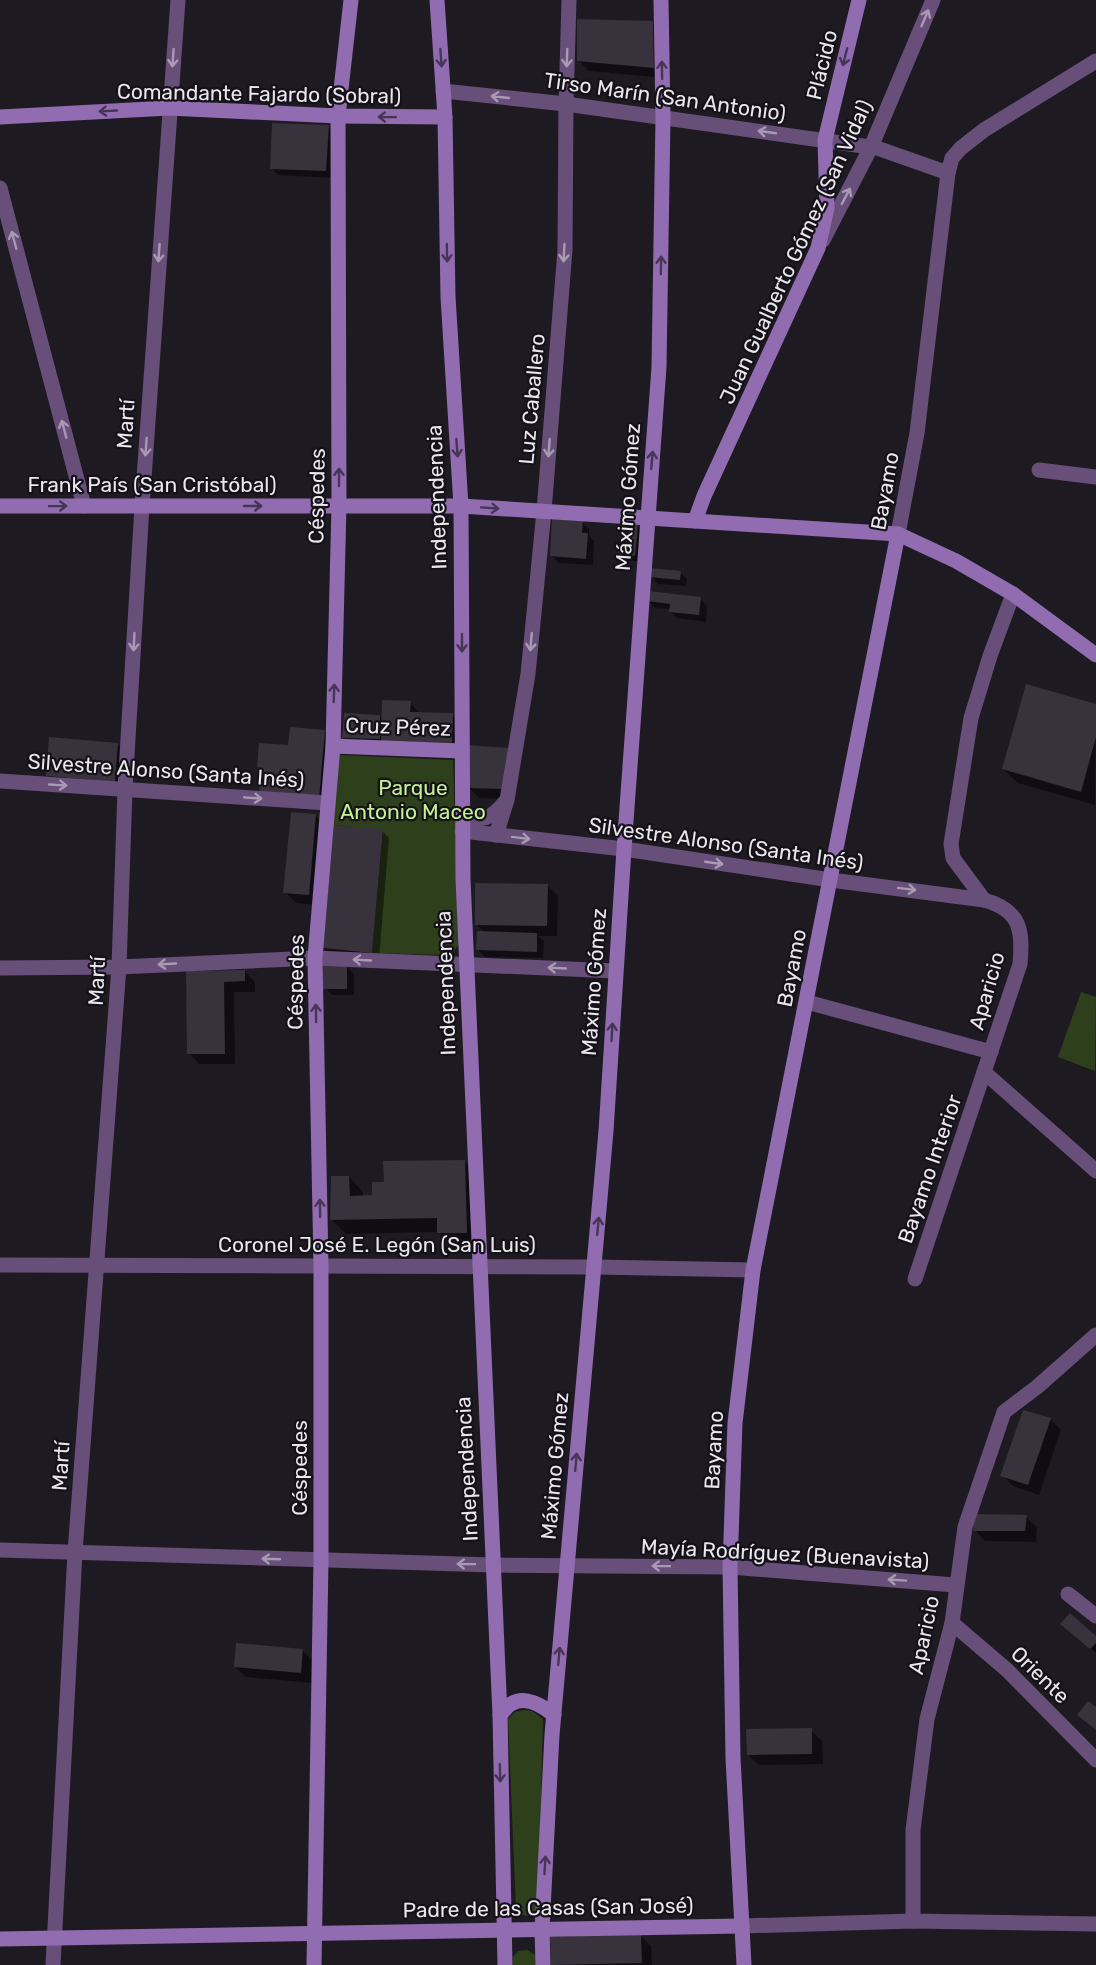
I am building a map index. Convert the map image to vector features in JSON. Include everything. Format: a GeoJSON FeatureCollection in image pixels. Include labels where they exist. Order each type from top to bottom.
{"type":"FeatureCollection","features":[{"type":"Feature","properties":{"kind":"street","name":"Martí"},"geometry":{"type":"LineString","coordinates":[[53,1965],[75,1552],[119,967],[125,789],[142,506],[178,0]]}},
{"type":"Feature","properties":{"kind":"street","name":"Céspedes"},"geometry":{"type":"LineString","coordinates":[[314,1965],[321,1560],[321,1266],[315,958],[333,746],[339,506],[338,116],[351,0]]}},
{"type":"Feature","properties":{"kind":"street","name":"Independencia"},"geometry":{"type":"LineString","coordinates":[[437,0],[445,117],[447,297],[461,506],[466,963],[500,1715],[505,1965]]}},
{"type":"Feature","properties":{"kind":"street","name":"Luz Caballero"},"geometry":{"type":"LineString","coordinates":[[496,835],[507,800],[528,674],[544,511],[565,250],[569,0]]}},
{"type":"Feature","properties":{"kind":"street","name":"Máximo Gómez"},"geometry":{"type":"LineString","coordinates":[[543,1965],[542,1929],[554,1714],[606,1131],[615,971],[659,368],[663,117],[661,0]]}},
{"type":"Feature","properties":{"kind":"street","name":"Plácido"},"geometry":{"type":"LineString","coordinates":[[818,248],[827,208],[825,140],[859,0]]}},
{"type":"Feature","properties":{"kind":"street","name":"Juan Gualberto Gómez (San Vidal)"},"geometry":{"type":"LineString","coordinates":[[695,521],[704,496],[818,248],[871,147],[933,0]]}},
{"type":"Feature","properties":{"kind":"street","name":"Bayamo"},"geometry":{"type":"LineString","coordinates":[[744,1965],[734,1758],[730,1567],[735,1423],[753,1270],[917,432],[948,173],[952,158],[984,130],[1096,61]]}},
{"type":"Feature","properties":{"kind":"street","name":"Tirso Marín (San Antonio)"},"geometry":{"type":"LineString","coordinates":[[443,91],[566,104],[871,147],[948,173]]}},
{"type":"Feature","properties":{"kind":"street","name":"Comandante Fajardo (Sobral)"},"geometry":{"type":"LineString","coordinates":[[0,117],[169,108],[338,116],[445,117]]}},
{"type":"Feature","properties":{"kind":"street"},"geometry":{"type":"LineString","coordinates":[[0,188],[84,506]]}},
{"type":"Feature","properties":{"kind":"street"},"geometry":{"type":"LineString","coordinates":[[1039,470],[1096,477]]}},
{"type":"Feature","properties":{"kind":"street","name":"Frank País (San Cristóbal)"},"geometry":{"type":"LineString","coordinates":[[0,506],[461,506],[898,534],[957,561],[1013,594],[1095,652]]}},
{"type":"Feature","properties":{"kind":"street","name":"Aparicio"},"geometry":{"type":"LineString","coordinates":[[984,1072],[1020,964],[1022,940],[1018,924],[1005,909],[984,900],[953,858],[951,844],[971,718],[990,656],[1013,594]]}},
{"type":"Feature","properties":{"kind":"street","name":"Cruz Pérez"},"geometry":{"type":"LineString","coordinates":[[333,746],[462,750]]}},
{"type":"Feature","properties":{"kind":"street","name":"Silvestre Alonso (Santa Inés)"},"geometry":{"type":"LineString","coordinates":[[0,781],[328,803]]}},
{"type":"Feature","properties":{"kind":"street"},"geometry":{"type":"LineString","coordinates":[[463,825],[494,815],[507,800]]}},
{"type":"Feature","properties":{"kind":"street","name":"Silvestre Alonso (Santa Inés)"},"geometry":{"type":"LineString","coordinates":[[463,825],[496,835],[624,849],[984,900]]}},
{"type":"Feature","properties":{"kind":"street"},"geometry":{"type":"LineString","coordinates":[[0,968],[119,967],[315,958],[615,971]]}},
{"type":"Feature","properties":{"kind":"street"},"geometry":{"type":"LineString","coordinates":[[807,1002],[991,1052]]}},
{"type":"Feature","properties":{"kind":"street"},"geometry":{"type":"LineString","coordinates":[[984,1072],[1096,1171]]}},
{"type":"Feature","properties":{"kind":"street","name":"Bayamo Interior"},"geometry":{"type":"LineString","coordinates":[[915,1279],[984,1072]]}},
{"type":"Feature","properties":{"kind":"street","name":"Coronel José E. Legón (San Luis)"},"geometry":{"type":"LineString","coordinates":[[0,1265],[594,1267],[753,1270]]}},
{"type":"Feature","properties":{"kind":"street","name":"Aparicio"},"geometry":{"type":"LineString","coordinates":[[913,1921],[913,1830],[927,1719],[952,1623],[965,1527],[1004,1412],[1037,1388],[1096,1335]]}},
{"type":"Feature","properties":{"kind":"street","name":"Mayía Rodríguez (Buenavista)"},"geometry":{"type":"LineString","coordinates":[[0,1550],[492,1565],[730,1567],[956,1585]]}},
{"type":"Feature","properties":{"kind":"street"},"geometry":{"type":"LineString","coordinates":[[1068,1594],[1096,1616]]}},
{"type":"Feature","properties":{"kind":"street","name":"Oriente"},"geometry":{"type":"LineString","coordinates":[[952,1623],[1007,1670],[1096,1760]]}},
{"type":"Feature","properties":{"kind":"street"},"geometry":{"type":"LineString","coordinates":[[500,1715],[511,1703],[522,1701],[541,1705],[554,1714]]}},
{"type":"Feature","properties":{"kind":"street","name":"Padre de las Casas (San José)"},"geometry":{"type":"LineString","coordinates":[[0,1938],[504,1931],[913,1921],[1096,1924]]}},
{"type":"Feature","properties":{"kind":"green space","name":"Parque Antonio Maceo"},"geometry":{"type":"Polygon","coordinates":[[[337,755],[453,760],[459,944],[451,955],[372,953],[383,830],[334,825],[337,755]]]}},
{"type":"Feature","properties":{"kind":"green space"},"geometry":{"type":"Polygon","coordinates":[[[1081,992],[1096,997],[1095,1071],[1058,1057],[1081,992]]]}},
{"type":"Feature","properties":{"kind":"green space"},"geometry":{"type":"Polygon","coordinates":[[[532,1711],[543,1719],[538,1908],[532,1916],[522,1915],[516,1908],[508,1719],[515,1712],[532,1711]]]}},
{"type":"Feature","properties":{"kind":"green space"},"geometry":{"type":"Polygon","coordinates":[[[527,1950],[537,1956],[537,1965],[513,1965],[513,1957],[518,1951],[527,1950]]]}},
{"type":"Feature","properties":{"kind":"building"},"geometry":{"type":"Polygon","coordinates":[[[577,19],[653,21],[654,68],[577,61],[577,19]]]}},
{"type":"Feature","properties":{"kind":"building"},"geometry":{"type":"Polygon","coordinates":[[[272,123],[329,125],[326,171],[270,169],[272,123]]]}},
{"type":"Feature","properties":{"kind":"building"},"geometry":{"type":"Polygon","coordinates":[[[552,519],[583,521],[582,533],[588,533],[586,559],[550,556],[552,519]]]}},
{"type":"Feature","properties":{"kind":"building"},"geometry":{"type":"Polygon","coordinates":[[[622,523],[638,525],[635,556],[618,554],[622,523]]]}},
{"type":"Feature","properties":{"kind":"building"},"geometry":{"type":"Polygon","coordinates":[[[650,568],[681,571],[680,580],[649,577],[650,568]]]}},
{"type":"Feature","properties":{"kind":"building"},"geometry":{"type":"Polygon","coordinates":[[[648,591],[701,597],[699,615],[669,612],[670,604],[647,601],[648,591]]]}},
{"type":"Feature","properties":{"kind":"building"},"geometry":{"type":"Polygon","coordinates":[[[1026,684],[1096,704],[1096,737],[1081,792],[1002,769],[1026,684]]]}},
{"type":"Feature","properties":{"kind":"building"},"geometry":{"type":"Polygon","coordinates":[[[382,700],[411,701],[410,712],[453,713],[452,743],[381,741],[382,700]]]}},
{"type":"Feature","properties":{"kind":"building"},"geometry":{"type":"Polygon","coordinates":[[[344,713],[380,715],[380,739],[342,738],[344,713]]]}},
{"type":"Feature","properties":{"kind":"building"},"geometry":{"type":"Polygon","coordinates":[[[290,727],[325,730],[319,799],[259,793],[261,768],[257,767],[259,743],[288,745],[290,727]]]}},
{"type":"Feature","properties":{"kind":"building"},"geometry":{"type":"Polygon","coordinates":[[[49,737],[118,743],[115,782],[46,776],[49,737]]]}},
{"type":"Feature","properties":{"kind":"building"},"geometry":{"type":"Polygon","coordinates":[[[466,745],[511,748],[502,789],[466,788],[466,745]]]}},
{"type":"Feature","properties":{"kind":"building"},"geometry":{"type":"Polygon","coordinates":[[[291,812],[316,814],[309,895],[283,893],[291,812]]]}},
{"type":"Feature","properties":{"kind":"building"},"geometry":{"type":"Polygon","coordinates":[[[334,825],[383,829],[372,953],[323,948],[334,825]]]}},
{"type":"Feature","properties":{"kind":"building"},"geometry":{"type":"Polygon","coordinates":[[[475,883],[548,884],[547,926],[475,925],[475,883]]]}},
{"type":"Feature","properties":{"kind":"building"},"geometry":{"type":"Polygon","coordinates":[[[477,931],[537,933],[537,952],[476,950],[477,931]]]}},
{"type":"Feature","properties":{"kind":"building"},"geometry":{"type":"Polygon","coordinates":[[[347,965],[347,989],[323,989],[323,966],[347,965]]]}},
{"type":"Feature","properties":{"kind":"building"},"geometry":{"type":"Polygon","coordinates":[[[245,970],[245,981],[224,982],[225,1054],[187,1054],[186,971],[245,970]]]}},
{"type":"Feature","properties":{"kind":"building"},"geometry":{"type":"Polygon","coordinates":[[[465,1160],[467,1233],[437,1233],[437,1218],[330,1220],[331,1176],[349,1176],[350,1196],[372,1195],[372,1182],[384,1182],[383,1161],[465,1160]]]}},
{"type":"Feature","properties":{"kind":"building"},"geometry":{"type":"Polygon","coordinates":[[[1023,1410],[1051,1418],[1028,1485],[1000,1476],[1023,1410]]]}},
{"type":"Feature","properties":{"kind":"building"},"geometry":{"type":"Polygon","coordinates":[[[975,1514],[1027,1515],[1025,1531],[973,1531],[975,1514]]]}},
{"type":"Feature","properties":{"kind":"building"},"geometry":{"type":"Polygon","coordinates":[[[1070,1613],[1096,1636],[1096,1643],[1090,1649],[1060,1624],[1070,1613]]]}},
{"type":"Feature","properties":{"kind":"building"},"geometry":{"type":"Polygon","coordinates":[[[236,1643],[303,1649],[301,1673],[234,1667],[236,1643]]]}},
{"type":"Feature","properties":{"kind":"building"},"geometry":{"type":"Polygon","coordinates":[[[1088,1701],[1096,1707],[1096,1730],[1077,1715],[1088,1701]]]}},
{"type":"Feature","properties":{"kind":"building"},"geometry":{"type":"Polygon","coordinates":[[[812,1728],[812,1754],[747,1755],[746,1729],[812,1728]]]}},
{"type":"Feature","properties":{"kind":"building"},"geometry":{"type":"Polygon","coordinates":[[[641,1934],[642,1963],[551,1965],[550,1937],[641,1934]]]}}]}
